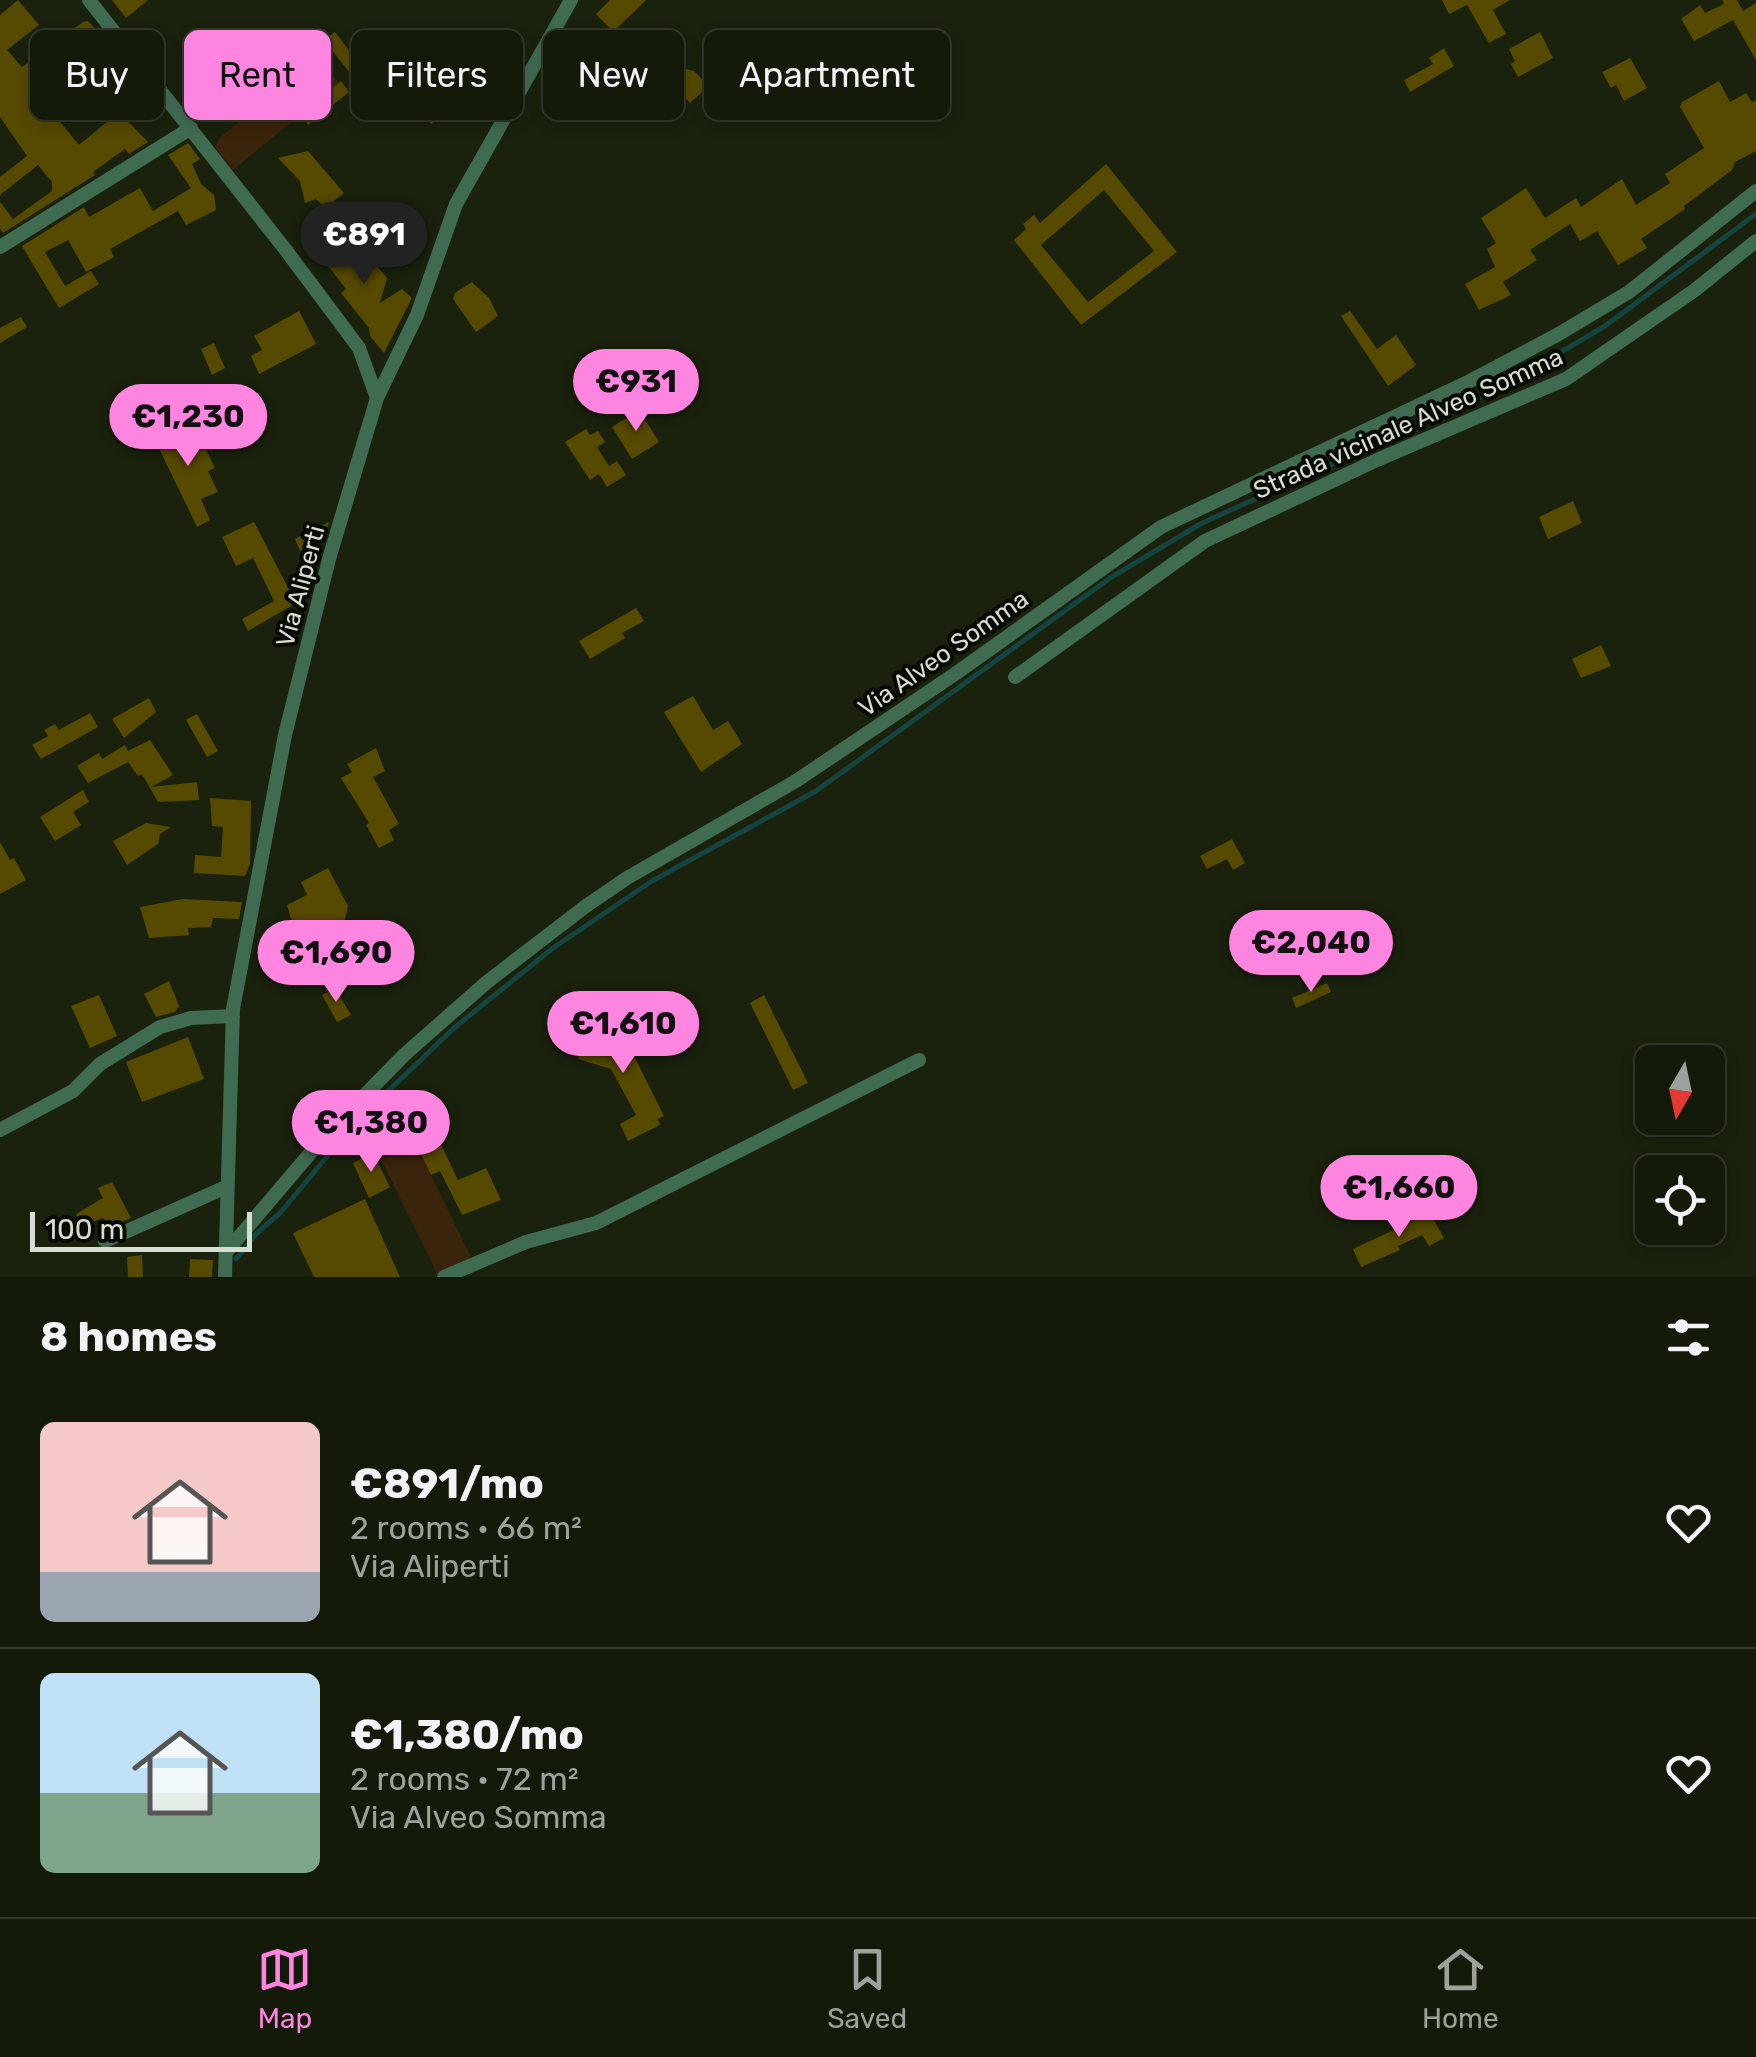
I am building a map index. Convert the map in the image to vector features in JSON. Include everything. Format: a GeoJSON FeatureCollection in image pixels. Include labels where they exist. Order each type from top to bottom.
{"type":"FeatureCollection","features":[{"type":"Feature","properties":{"kind":"street"},"geometry":{"type":"LineString","coordinates":[[89,0],[358,348],[377,398]]}},
{"type":"Feature","properties":{"kind":"street","name":"Via Aliperti"},"geometry":{"type":"LineString","coordinates":[[226,1277],[233,1016],[285,735],[329,559],[377,398],[417,314],[464,188],[571,0]]}},
{"type":"Feature","properties":{"kind":"street"},"geometry":{"type":"LineString","coordinates":[[0,248],[191,128]]}},
{"type":"Feature","properties":{"kind":"street","name":"Via Alveo Somma"},"geometry":{"type":"LineString","coordinates":[[228,1250],[324,1137],[404,1054],[487,982],[586,906],[627,878],[796,781],[956,674],[1161,527],[1529,352],[1629,292],[1756,190]]}},
{"type":"Feature","properties":{"kind":"street","name":"Strada vicinale Alveo Somma"},"geometry":{"type":"LineString","coordinates":[[1014,676],[1206,541],[1377,460],[1566,379],[1695,290],[1756,240]]}},
{"type":"Feature","properties":{"kind":"street"},"geometry":{"type":"LineString","coordinates":[[0,1130],[73,1091],[100,1064],[160,1027],[191,1018],[233,1016]]}},
{"type":"Feature","properties":{"kind":"street"},"geometry":{"type":"LineString","coordinates":[[444,1277],[526,1242],[596,1223],[919,1060]]}},
{"type":"Feature","properties":{"kind":"street"},"geometry":{"type":"LineString","coordinates":[[105,1241],[226,1188]]}},
{"type":"Feature","properties":{"kind":"shaded area"},"geometry":{"type":"Polygon","coordinates":[[[331,72],[339,83],[331,90],[331,72]]]}},
{"type":"Feature","properties":{"kind":"shaded area"},"geometry":{"type":"Polygon","coordinates":[[[241,120],[294,120],[233,170],[215,147],[241,120]]]}},
{"type":"Feature","properties":{"kind":"shaded area"},"geometry":{"type":"Polygon","coordinates":[[[403,1118],[472,1259],[438,1275],[369,1135],[403,1118]]]}},
{"type":"Feature","properties":{"kind":"building"},"geometry":{"type":"Polygon","coordinates":[[[18,0],[39,25],[7,50],[22,67],[30,61],[30,120],[58,120],[79,145],[109,120],[127,120],[148,142],[129,154],[125,149],[93,172],[95,175],[3,233],[0,202],[13,219],[52,191],[52,182],[38,165],[0,195],[0,177],[27,156],[0,117],[0,15],[18,0]]]}},
{"type":"Feature","properties":{"kind":"building"},"geometry":{"type":"Polygon","coordinates":[[[112,0],[148,0],[126,18],[112,0]]]}},
{"type":"Feature","properties":{"kind":"building"},"geometry":{"type":"Polygon","coordinates":[[[610,0],[646,0],[615,30],[596,14],[610,0]]]}},
{"type":"Feature","properties":{"kind":"building"},"geometry":{"type":"Polygon","coordinates":[[[1442,0],[1510,0],[1493,10],[1506,34],[1489,43],[1467,5],[1449,14],[1442,0]]]}},
{"type":"Feature","properties":{"kind":"building"},"geometry":{"type":"Polygon","coordinates":[[[1722,0],[1737,0],[1743,11],[1756,3],[1756,60],[1733,20],[1694,41],[1681,19],[1700,5],[1705,13],[1724,4],[1722,0]]]}},
{"type":"Feature","properties":{"kind":"building"},"geometry":{"type":"Polygon","coordinates":[[[88,21],[96,30],[72,30],[83,22],[88,21]]]}},
{"type":"Feature","properties":{"kind":"building"},"geometry":{"type":"Polygon","coordinates":[[[335,32],[351,53],[350,73],[331,49],[331,35],[335,32]]]}},
{"type":"Feature","properties":{"kind":"building"},"geometry":{"type":"Polygon","coordinates":[[[1540,32],[1553,58],[1518,77],[1509,49],[1540,32]]]}},
{"type":"Feature","properties":{"kind":"building"},"geometry":{"type":"Polygon","coordinates":[[[1444,48],[1454,66],[1410,92],[1404,80],[1433,64],[1429,58],[1444,48]]]}},
{"type":"Feature","properties":{"kind":"building"},"geometry":{"type":"Polygon","coordinates":[[[1630,58],[1647,88],[1624,101],[1616,85],[1611,88],[1602,72],[1630,58]]]}},
{"type":"Feature","properties":{"kind":"building"},"geometry":{"type":"Polygon","coordinates":[[[684,69],[694,71],[704,81],[704,90],[690,103],[684,97],[684,69]]]}},
{"type":"Feature","properties":{"kind":"building"},"geometry":{"type":"Polygon","coordinates":[[[341,81],[349,92],[331,106],[331,89],[341,81]]]}},
{"type":"Feature","properties":{"kind":"building"},"geometry":{"type":"Polygon","coordinates":[[[1719,81],[1730,102],[1746,93],[1752,102],[1756,100],[1756,151],[1735,162],[1732,170],[1685,209],[1641,239],[1647,248],[1618,265],[1597,231],[1580,241],[1570,224],[1530,250],[1537,260],[1503,282],[1511,295],[1479,310],[1465,284],[1495,267],[1487,249],[1496,243],[1481,218],[1526,188],[1545,218],[1576,198],[1581,207],[1622,179],[1636,205],[1670,183],[1665,174],[1704,148],[1680,107],[1682,102],[1719,81]]]}},
{"type":"Feature","properties":{"kind":"building"},"geometry":{"type":"Polygon","coordinates":[[[188,143],[200,159],[192,164],[201,184],[214,195],[216,210],[186,225],[178,211],[110,249],[114,257],[86,272],[68,240],[45,252],[65,286],[91,271],[99,284],[59,308],[22,246],[84,207],[89,217],[140,188],[153,211],[191,188],[168,155],[188,143]]]}},
{"type":"Feature","properties":{"kind":"building"},"geometry":{"type":"Polygon","coordinates":[[[308,151],[344,193],[325,208],[316,199],[305,203],[300,181],[278,158],[308,151]]]}},
{"type":"Feature","properties":{"kind":"building"},"geometry":{"type":"Polygon","coordinates":[[[1106,164],[1177,252],[1081,325],[1014,240],[1034,215],[1040,223],[1106,164]],[[1104,190],[1041,245],[1088,302],[1154,251],[1104,190]]]}},
{"type":"Feature","properties":{"kind":"building"},"geometry":{"type":"Polygon","coordinates":[[[346,224],[362,244],[351,252],[367,270],[375,264],[387,278],[380,303],[402,289],[412,298],[384,353],[341,293],[346,289],[315,249],[346,224]]]}},
{"type":"Feature","properties":{"kind":"building"},"geometry":{"type":"Polygon","coordinates":[[[472,282],[489,298],[498,316],[476,332],[453,299],[455,293],[472,282]]]}},
{"type":"Feature","properties":{"kind":"building"},"geometry":{"type":"Polygon","coordinates":[[[299,311],[316,344],[259,374],[251,356],[262,350],[254,336],[299,311]]]}},
{"type":"Feature","properties":{"kind":"building"},"geometry":{"type":"Polygon","coordinates":[[[1350,311],[1377,349],[1396,335],[1416,365],[1388,386],[1341,316],[1350,311]]]}},
{"type":"Feature","properties":{"kind":"building"},"geometry":{"type":"Polygon","coordinates":[[[21,317],[27,327],[0,343],[0,328],[21,317]]]}},
{"type":"Feature","properties":{"kind":"building"},"geometry":{"type":"Polygon","coordinates":[[[214,343],[225,368],[212,375],[201,349],[214,343]]]}},
{"type":"Feature","properties":{"kind":"building"},"geometry":{"type":"Polygon","coordinates":[[[639,410],[659,442],[632,459],[612,427],[639,410]]]}},
{"type":"Feature","properties":{"kind":"building"},"geometry":{"type":"Polygon","coordinates":[[[184,421],[199,452],[205,448],[215,468],[208,471],[218,492],[201,499],[210,520],[197,527],[153,436],[184,421]]]}},
{"type":"Feature","properties":{"kind":"building"},"geometry":{"type":"Polygon","coordinates":[[[586,429],[590,435],[598,431],[605,442],[597,447],[609,466],[617,461],[626,475],[607,487],[599,474],[590,480],[565,442],[586,429]]]}},
{"type":"Feature","properties":{"kind":"building"},"geometry":{"type":"Polygon","coordinates":[[[1573,501],[1582,523],[1548,539],[1539,517],[1573,501]]]}},
{"type":"Feature","properties":{"kind":"building"},"geometry":{"type":"Polygon","coordinates":[[[254,522],[296,603],[248,631],[242,619],[274,601],[253,558],[236,566],[222,537],[254,522]]]}},
{"type":"Feature","properties":{"kind":"building"},"geometry":{"type":"Polygon","coordinates":[[[329,522],[324,538],[300,551],[295,539],[329,522]]]}},
{"type":"Feature","properties":{"kind":"building"},"geometry":{"type":"Polygon","coordinates":[[[636,608],[644,621],[590,659],[579,641],[636,608]]]}},
{"type":"Feature","properties":{"kind":"building"},"geometry":{"type":"Polygon","coordinates":[[[1601,645],[1611,666],[1581,678],[1572,659],[1601,645]]]}},
{"type":"Feature","properties":{"kind":"building"},"geometry":{"type":"Polygon","coordinates":[[[693,696],[713,730],[728,721],[742,744],[701,772],[664,712],[693,696]]]}},
{"type":"Feature","properties":{"kind":"building"},"geometry":{"type":"Polygon","coordinates":[[[149,698],[156,712],[124,738],[112,719],[149,698]]]}},
{"type":"Feature","properties":{"kind":"building"},"geometry":{"type":"Polygon","coordinates":[[[90,713],[98,727],[41,759],[32,745],[48,736],[44,730],[55,724],[59,730],[90,713]]]}},
{"type":"Feature","properties":{"kind":"building"},"geometry":{"type":"Polygon","coordinates":[[[197,714],[218,751],[207,757],[186,720],[197,714]]]}},
{"type":"Feature","properties":{"kind":"building"},"geometry":{"type":"Polygon","coordinates":[[[150,740],[173,775],[151,787],[197,782],[199,800],[158,802],[142,774],[138,776],[128,762],[88,783],[77,766],[99,753],[102,759],[125,745],[128,751],[150,740]]]}},
{"type":"Feature","properties":{"kind":"building"},"geometry":{"type":"Polygon","coordinates":[[[376,748],[385,771],[373,777],[399,824],[389,830],[394,840],[379,848],[366,825],[369,823],[341,778],[352,772],[347,764],[376,748]]]}},
{"type":"Feature","properties":{"kind":"building"},"geometry":{"type":"Polygon","coordinates":[[[83,790],[89,802],[73,812],[81,825],[55,841],[40,817],[83,790]]]}},
{"type":"Feature","properties":{"kind":"building"},"geometry":{"type":"Polygon","coordinates":[[[210,798],[251,801],[250,864],[245,876],[194,873],[195,855],[221,857],[223,827],[212,826],[210,798]]]}},
{"type":"Feature","properties":{"kind":"building"},"geometry":{"type":"Polygon","coordinates":[[[146,823],[171,827],[160,834],[158,844],[127,865],[113,841],[146,823]]]}},
{"type":"Feature","properties":{"kind":"building"},"geometry":{"type":"Polygon","coordinates":[[[1232,839],[1245,863],[1233,870],[1227,859],[1207,869],[1200,856],[1232,839]]]}},
{"type":"Feature","properties":{"kind":"building"},"geometry":{"type":"Polygon","coordinates":[[[0,842],[26,880],[0,894],[0,842]]]}},
{"type":"Feature","properties":{"kind":"building"},"geometry":{"type":"Polygon","coordinates":[[[328,868],[348,906],[342,933],[357,925],[364,938],[317,963],[287,905],[307,895],[301,882],[328,868]]]}},
{"type":"Feature","properties":{"kind":"building"},"geometry":{"type":"Polygon","coordinates":[[[183,899],[242,902],[239,919],[213,918],[211,927],[188,928],[189,935],[149,938],[140,907],[183,899]]]}},
{"type":"Feature","properties":{"kind":"building"},"geometry":{"type":"Polygon","coordinates":[[[1360,935],[1366,947],[1321,968],[1315,955],[1360,935]]]}},
{"type":"Feature","properties":{"kind":"building"},"geometry":{"type":"Polygon","coordinates":[[[169,981],[179,1006],[175,1012],[156,1017],[144,994],[169,981]]]}},
{"type":"Feature","properties":{"kind":"building"},"geometry":{"type":"Polygon","coordinates":[[[1327,983],[1331,992],[1296,1008],[1292,998],[1327,983]]]}},
{"type":"Feature","properties":{"kind":"building"},"geometry":{"type":"Polygon","coordinates":[[[335,988],[351,1015],[337,1022],[322,995],[335,988]]]}},
{"type":"Feature","properties":{"kind":"building"},"geometry":{"type":"Polygon","coordinates":[[[99,995],[117,1036],[90,1048],[71,1006],[99,995]]]}},
{"type":"Feature","properties":{"kind":"building"},"geometry":{"type":"Polygon","coordinates":[[[764,995],[808,1083],[793,1090],[750,1003],[764,995]]]}},
{"type":"Feature","properties":{"kind":"building"},"geometry":{"type":"Polygon","coordinates":[[[591,1022],[627,1034],[626,1040],[664,1116],[658,1119],[660,1125],[628,1141],[620,1124],[636,1115],[611,1069],[578,1059],[591,1022]]]}},
{"type":"Feature","properties":{"kind":"building"},"geometry":{"type":"Polygon","coordinates":[[[188,1037],[204,1079],[142,1102],[126,1062],[188,1037]]]}},
{"type":"Feature","properties":{"kind":"building"},"geometry":{"type":"Polygon","coordinates":[[[439,1140],[458,1180],[486,1168],[501,1200],[462,1215],[440,1171],[431,1175],[419,1150],[439,1140]]]}},
{"type":"Feature","properties":{"kind":"building"},"geometry":{"type":"Polygon","coordinates":[[[373,1153],[390,1187],[369,1198],[353,1163],[373,1153]]]}},
{"type":"Feature","properties":{"kind":"building"},"geometry":{"type":"Polygon","coordinates":[[[112,1182],[131,1218],[109,1228],[103,1218],[82,1226],[76,1214],[103,1198],[98,1188],[112,1182]]]}},
{"type":"Feature","properties":{"kind":"building"},"geometry":{"type":"Polygon","coordinates":[[[365,1199],[400,1277],[314,1277],[293,1233],[365,1199]]]}},
{"type":"Feature","properties":{"kind":"building"},"geometry":{"type":"Polygon","coordinates":[[[1430,1213],[1444,1238],[1429,1246],[1422,1235],[1398,1246],[1400,1250],[1361,1267],[1353,1249],[1430,1213]]]}},
{"type":"Feature","properties":{"kind":"building"},"geometry":{"type":"Polygon","coordinates":[[[142,1255],[143,1277],[128,1277],[127,1257],[142,1255]]]}},
{"type":"Feature","properties":{"kind":"building"},"geometry":{"type":"Polygon","coordinates":[[[190,1259],[213,1260],[212,1277],[189,1277],[190,1259]]]}},
{"type":"Feature","properties":{"kind":"waterway"},"geometry":{"type":"LineString","coordinates":[[236,1259],[353,1125],[454,1028],[553,948],[652,881],[816,791],[1110,578],[1202,523],[1499,389],[1605,326],[1756,214]]}}]}
